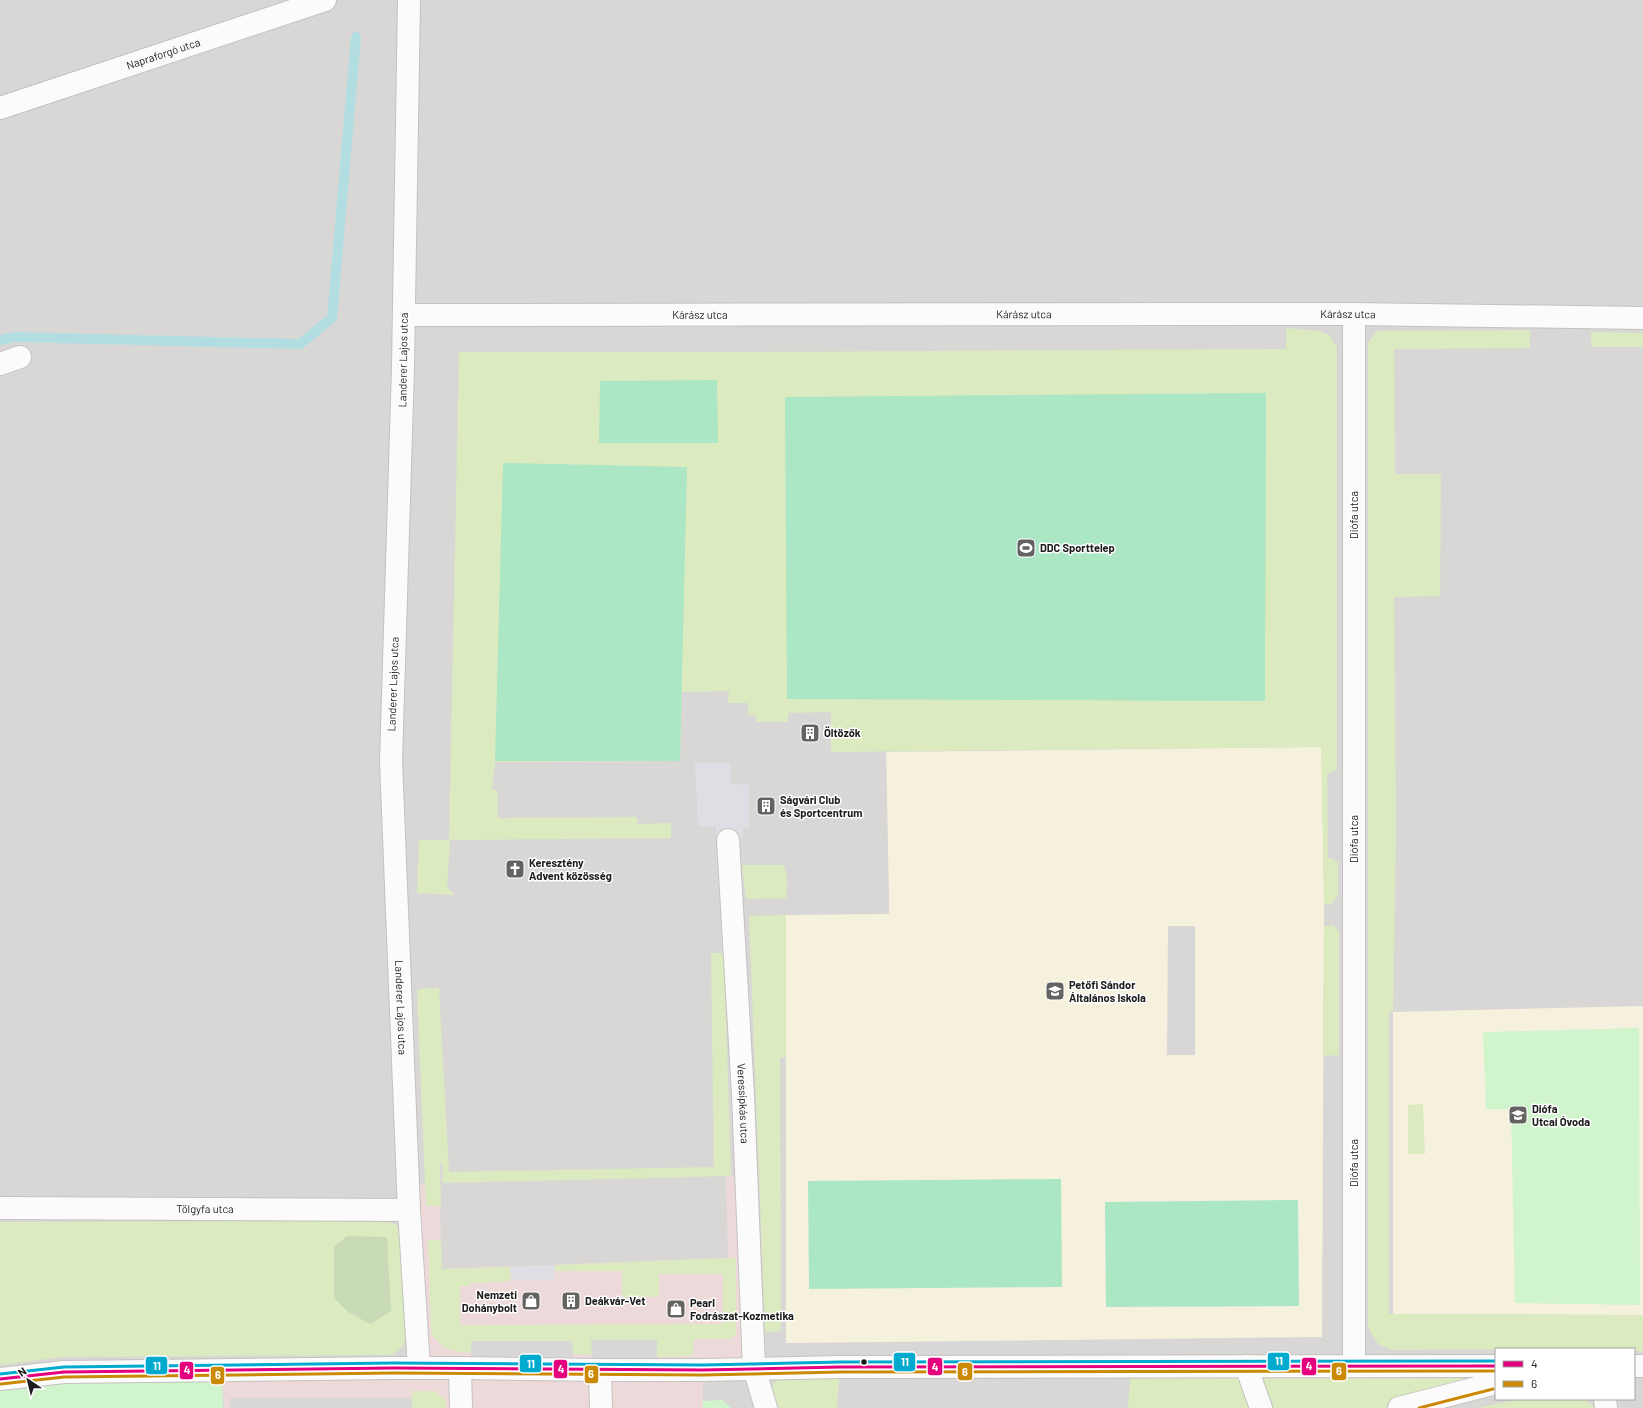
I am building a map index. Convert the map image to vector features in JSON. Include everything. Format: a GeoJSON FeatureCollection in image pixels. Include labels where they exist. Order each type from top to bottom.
{"type":"FeatureCollection","features":[{"type":"Feature","properties":{"kind":"street","name":"Napraforgó utca"},"geometry":{"type":"LineString","coordinates":[[0,108],[326,0]]}},
{"type":"Feature","properties":{"kind":"street","name":"Landerer Lajos utca"},"geometry":{"type":"LineString","coordinates":[[409,0],[404,315],[391,761],[409,1210],[419,1368]]}},
{"type":"Feature","properties":{"kind":"street","name":"Kárász utca"},"geometry":{"type":"LineString","coordinates":[[404,315],[1354,314],[1643,318]]}},
{"type":"Feature","properties":{"kind":"street","name":"Diófa utca"},"geometry":{"type":"LineString","coordinates":[[1354,314],[1354,1365]]}},
{"type":"Feature","properties":{"kind":"street","name":"Veressipkás utca"},"geometry":{"type":"LineString","coordinates":[[728,840],[743,1095],[754,1368],[766,1408]]}},
{"type":"Feature","properties":{"kind":"street","name":"Tölgyfa utca"},"geometry":{"type":"LineString","coordinates":[[0,1208],[409,1210]]}},
{"type":"Feature","properties":{"kind":"street"},"geometry":{"type":"LineString","coordinates":[[0,1379],[64,1372],[419,1368],[703,1370],[754,1368],[1354,1365],[1495,1366]]}},
{"type":"Feature","properties":{"kind":"street"},"geometry":{"type":"LineString","coordinates":[[1246,1366],[1261,1408]]}},
{"type":"Feature","properties":{"kind":"street"},"geometry":{"type":"LineString","coordinates":[[460,1368],[461,1408]]}},
{"type":"Feature","properties":{"kind":"street"},"geometry":{"type":"LineString","coordinates":[[600,1370],[601,1408]]}},
{"type":"Feature","properties":{"kind":"street"},"geometry":{"type":"LineString","coordinates":[[1399,1408],[1495,1384]]}},
{"type":"Feature","properties":{"kind":"shaded area"},"geometry":{"type":"Polygon","coordinates":[[[0,0],[1643,0],[1643,1408],[0,1408],[0,0]]]}},
{"type":"Feature","properties":{"kind":"shaded area","name":"Petőfi Sándor Általános Iskola"},"geometry":{"type":"Polygon","coordinates":[[[1322,747],[1324,905],[1322,1337],[786,1343],[786,915],[889,914],[886,752],[1322,747]]]}},
{"type":"Feature","properties":{"kind":"shaded area"},"geometry":{"type":"Polygon","coordinates":[[[783,751],[886,752],[889,902],[801,903],[786,915],[787,878],[784,865],[783,751]]]}},
{"type":"Feature","properties":{"kind":"shaded area"},"geometry":{"type":"Polygon","coordinates":[[[1354,760],[1354,870],[1328,857],[1327,774],[1354,760]]]}},
{"type":"Feature","properties":{"kind":"shaded area"},"geometry":{"type":"Polygon","coordinates":[[[695,763],[730,763],[730,784],[749,785],[749,828],[743,828],[743,839],[716,839],[716,827],[698,826],[695,763]]]}},
{"type":"Feature","properties":{"kind":"shaded area"},"geometry":{"type":"Polygon","coordinates":[[[1168,926],[1195,926],[1195,1055],[1167,1055],[1168,926]]]}},
{"type":"Feature","properties":{"kind":"shaded area","name":"Diófa Utcai Óvoda"},"geometry":{"type":"Polygon","coordinates":[[[1643,1006],[1643,1315],[1393,1314],[1393,1012],[1643,1006]]]}},
{"type":"Feature","properties":{"kind":"shaded area"},"geometry":{"type":"Polygon","coordinates":[[[726,1176],[728,1258],[441,1269],[440,1183],[726,1176]]]}},
{"type":"Feature","properties":{"kind":"shaded area"},"geometry":{"type":"Polygon","coordinates":[[[746,1176],[754,1368],[703,1370],[703,1408],[224,1408],[222,1370],[419,1368],[409,1185],[746,1176]]]}},
{"type":"Feature","properties":{"kind":"shaded area"},"geometry":{"type":"Polygon","coordinates":[[[554,1265],[554,1280],[511,1280],[510,1267],[554,1265]]]}},
{"type":"Feature","properties":{"kind":"shaded area"},"geometry":{"type":"Polygon","coordinates":[[[591,1340],[657,1340],[657,1370],[592,1370],[591,1340]]]}},
{"type":"Feature","properties":{"kind":"shaded area"},"geometry":{"type":"Polygon","coordinates":[[[471,1341],[573,1341],[573,1370],[471,1368],[471,1341]]]}},
{"type":"Feature","properties":{"kind":"shaded area"},"geometry":{"type":"Polygon","coordinates":[[[840,1367],[1131,1367],[1128,1408],[837,1408],[840,1367]]]}},
{"type":"Feature","properties":{"kind":"shaded area"},"geometry":{"type":"Polygon","coordinates":[[[230,1398],[413,1398],[412,1408],[230,1408],[230,1398]]]}},
{"type":"Feature","properties":{"kind":"green space"},"geometry":{"type":"Polygon","coordinates":[[[1286,328],[1319,331],[1329,335],[1337,348],[1337,769],[1327,774],[1328,857],[1338,862],[1338,896],[1331,904],[1324,905],[1321,747],[831,752],[831,712],[788,713],[788,722],[756,722],[756,715],[748,715],[748,703],[728,703],[729,691],[682,692],[680,761],[495,762],[492,789],[498,791],[498,818],[637,817],[637,824],[671,823],[671,838],[450,840],[447,887],[455,895],[417,893],[419,840],[449,840],[459,352],[1286,349],[1286,328]]]}},
{"type":"Feature","properties":{"kind":"green space"},"geometry":{"type":"Polygon","coordinates":[[[1530,330],[1530,348],[1394,349],[1395,474],[1441,474],[1440,596],[1394,597],[1396,829],[1393,1012],[1389,1012],[1389,1314],[1643,1315],[1643,1351],[1635,1351],[1635,1348],[1392,1350],[1378,1344],[1368,1327],[1368,343],[1377,331],[1530,330]]]}},
{"type":"Feature","properties":{"kind":"green space"},"geometry":{"type":"Polygon","coordinates":[[[1591,332],[1643,333],[1643,347],[1591,347],[1591,332]]]}},
{"type":"Feature","properties":{"kind":"green space"},"geometry":{"type":"Polygon","coordinates":[[[717,380],[718,443],[599,443],[600,381],[717,380]]]}},
{"type":"Feature","properties":{"kind":"green space","name":"DDC Sporttelep"},"geometry":{"type":"Polygon","coordinates":[[[1266,393],[1265,701],[787,699],[785,397],[1266,393]]]}},
{"type":"Feature","properties":{"kind":"green space"},"geometry":{"type":"Polygon","coordinates":[[[503,463],[687,467],[680,761],[495,761],[503,463]]]}},
{"type":"Feature","properties":{"kind":"green space"},"geometry":{"type":"Polygon","coordinates":[[[742,865],[784,865],[787,878],[786,898],[746,899],[742,865]]]}},
{"type":"Feature","properties":{"kind":"green space"},"geometry":{"type":"Polygon","coordinates":[[[786,915],[786,1057],[780,1058],[781,1331],[765,1332],[749,916],[786,915]]]}},
{"type":"Feature","properties":{"kind":"green space"},"geometry":{"type":"Polygon","coordinates":[[[1333,925],[1339,931],[1339,1055],[1323,1056],[1324,926],[1333,925]]]}},
{"type":"Feature","properties":{"kind":"green space"},"geometry":{"type":"Polygon","coordinates":[[[711,953],[724,953],[731,1176],[443,1183],[442,1163],[440,1163],[441,1206],[426,1206],[417,989],[439,988],[449,1172],[714,1167],[711,953]]]}},
{"type":"Feature","properties":{"kind":"green space"},"geometry":{"type":"Polygon","coordinates":[[[1639,1028],[1640,1305],[1515,1303],[1511,1109],[1486,1109],[1483,1032],[1639,1028]]]}},
{"type":"Feature","properties":{"kind":"green space"},"geometry":{"type":"Polygon","coordinates":[[[1423,1104],[1425,1154],[1408,1154],[1408,1105],[1423,1104]]]}},
{"type":"Feature","properties":{"kind":"green space"},"geometry":{"type":"Polygon","coordinates":[[[1061,1179],[1062,1287],[809,1289],[808,1181],[1061,1179]]]}},
{"type":"Feature","properties":{"kind":"green space"},"geometry":{"type":"Polygon","coordinates":[[[1298,1200],[1299,1306],[1106,1307],[1105,1202],[1298,1200]]]}},
{"type":"Feature","properties":{"kind":"green space"},"geometry":{"type":"Polygon","coordinates":[[[386,1221],[397,1225],[401,1237],[406,1329],[404,1345],[393,1355],[63,1357],[0,1365],[0,1222],[386,1221]]]}},
{"type":"Feature","properties":{"kind":"green space"},"geometry":{"type":"Polygon","coordinates":[[[347,1236],[387,1237],[391,1311],[370,1324],[348,1312],[334,1298],[334,1247],[347,1236]]]}},
{"type":"Feature","properties":{"kind":"green space"},"geometry":{"type":"Polygon","coordinates":[[[428,1240],[441,1240],[442,1269],[510,1267],[511,1280],[503,1282],[470,1283],[470,1286],[460,1286],[460,1325],[723,1324],[723,1274],[659,1274],[659,1297],[622,1297],[622,1271],[555,1271],[554,1265],[736,1258],[736,1334],[730,1339],[694,1339],[693,1356],[657,1357],[657,1340],[591,1340],[592,1355],[573,1354],[572,1341],[471,1341],[471,1353],[453,1351],[444,1347],[431,1333],[428,1240]]]}},
{"type":"Feature","properties":{"kind":"green space"},"geometry":{"type":"Polygon","coordinates":[[[1462,1366],[1466,1391],[1399,1408],[1128,1408],[1131,1367],[1462,1366]]]}},
{"type":"Feature","properties":{"kind":"green space"},"geometry":{"type":"Polygon","coordinates":[[[840,1367],[837,1408],[766,1408],[774,1383],[798,1368],[840,1367]]]}},
{"type":"Feature","properties":{"kind":"green space"},"geometry":{"type":"Polygon","coordinates":[[[222,1370],[223,1408],[0,1408],[0,1379],[222,1370]]]}},
{"type":"Feature","properties":{"kind":"green space"},"geometry":{"type":"Polygon","coordinates":[[[412,1391],[435,1391],[445,1399],[447,1408],[412,1408],[412,1391]]]}},
{"type":"Feature","properties":{"kind":"green space"},"geometry":{"type":"Polygon","coordinates":[[[722,1400],[731,1408],[703,1408],[703,1401],[722,1400]]]}},
{"type":"Feature","properties":{"kind":"green space"},"geometry":{"type":"Polygon","coordinates":[[[1514,1400],[1585,1400],[1595,1408],[1478,1408],[1514,1400]]]}},
{"type":"Feature","properties":{"kind":"waterway"},"geometry":{"type":"LineString","coordinates":[[0,340],[15,337],[300,344],[332,318],[356,37]]}},
{"type":"Feature","properties":{"kind":"transit line","name":"11"},"geometry":{"type":"LineString","coordinates":[[0,1374],[64,1367],[393,1363],[703,1365],[840,1362],[1495,1361]]}},
{"type":"Feature","properties":{"kind":"transit line","name":"4"},"geometry":{"type":"LineString","coordinates":[[0,1379],[64,1372],[393,1368],[703,1370],[840,1367],[1495,1366]]}},
{"type":"Feature","properties":{"kind":"transit line","name":"6"},"geometry":{"type":"LineString","coordinates":[[1,1384],[64,1377],[393,1373],[703,1375],[840,1372],[1495,1371]]}},
{"type":"Feature","properties":{"kind":"transit line","name":"6"},"geometry":{"type":"LineString","coordinates":[[1419,1408],[1493,1389]]}},
{"type":"Feature","properties":{"kind":"place","name":"DDC Sporttelep"},"geometry":{"type":"Point","coordinates":[1026,548]}},
{"type":"Feature","properties":{"kind":"place","name":"Öltözők"},"geometry":{"type":"Point","coordinates":[810,733]}},
{"type":"Feature","properties":{"kind":"place","name":"Ságvári Club és Sportcentrum"},"geometry":{"type":"Point","coordinates":[766,806]}},
{"type":"Feature","properties":{"kind":"place","name":"Keresztény Advent közösség"},"geometry":{"type":"Point","coordinates":[515,869]}},
{"type":"Feature","properties":{"kind":"place","name":"Petőfi Sándor Általános Iskola"},"geometry":{"type":"Point","coordinates":[1055,991]}},
{"type":"Feature","properties":{"kind":"place","name":"Diófa Utcai Óvoda"},"geometry":{"type":"Point","coordinates":[1518,1115]}},
{"type":"Feature","properties":{"kind":"place","name":"Nemzeti Dohánybolt"},"geometry":{"type":"Point","coordinates":[531,1301]}},
{"type":"Feature","properties":{"kind":"place","name":"Deákvár-Vet"},"geometry":{"type":"Point","coordinates":[571,1301]}},
{"type":"Feature","properties":{"kind":"place","name":"Pearl Fodrászat-Kozmetika"},"geometry":{"type":"Point","coordinates":[676,1309]}}]}
